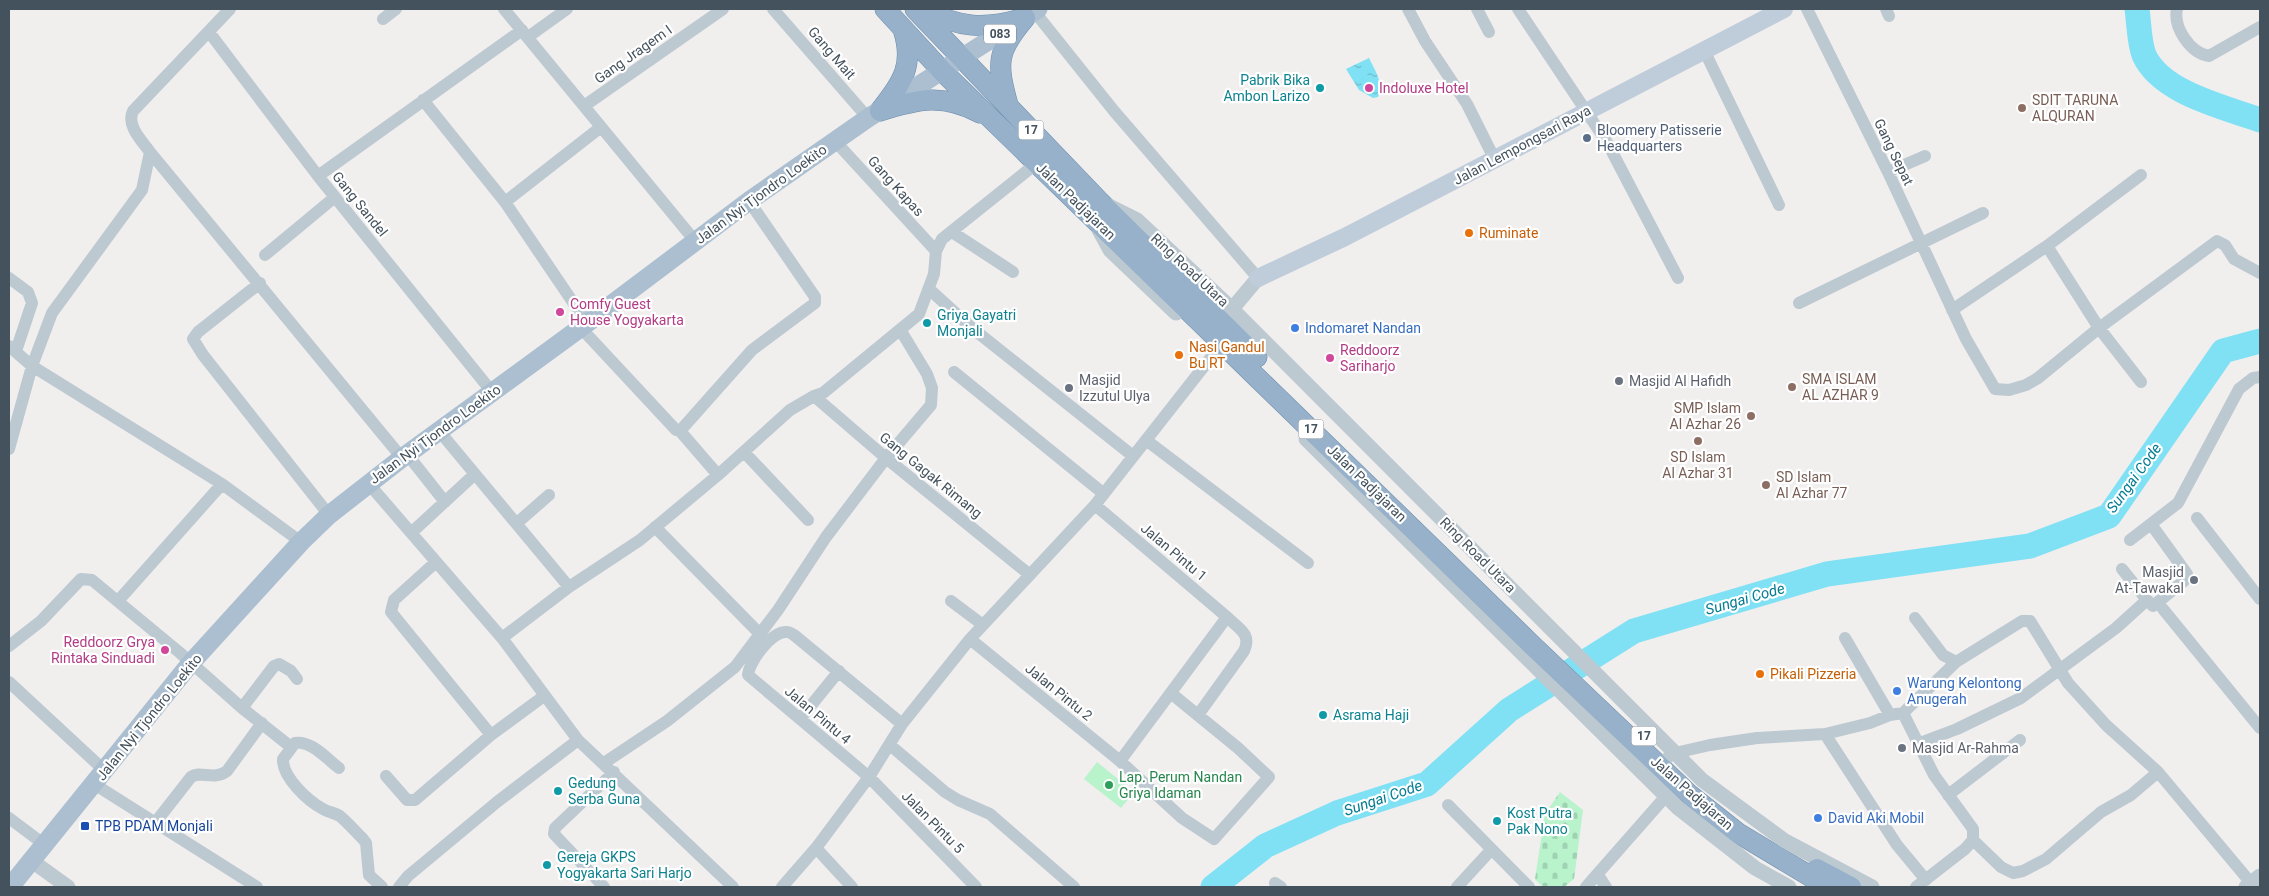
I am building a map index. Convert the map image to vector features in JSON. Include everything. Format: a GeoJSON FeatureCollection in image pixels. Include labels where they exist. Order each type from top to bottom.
{"type":"FeatureCollection","features":[{"type":"Feature","properties":{"kind":"highway","name":"Jalan Padjajaran"},"geometry":{"type":"LineString","coordinates":[[885,9],[942,71],[1037,163],[1094,207]]}},
{"type":"Feature","properties":{"kind":"highway","name":"Jalan Padjajaran"},"geometry":{"type":"LineString","coordinates":[[915,9],[1009,108],[1094,207],[1530,641],[1580,684],[1671,756],[1700,790],[1737,820],[1782,849],[1851,887]]}},
{"type":"Feature","properties":{"kind":"highway"},"geometry":{"type":"LineString","coordinates":[[922,9],[938,18],[962,25],[981,27],[1000,26],[1032,12]]}},
{"type":"Feature","properties":{"kind":"highway"},"geometry":{"type":"LineString","coordinates":[[1009,108],[1001,82],[1000,62],[1003,49],[1008,38],[1032,12]]}},
{"type":"Feature","properties":{"kind":"highway"},"geometry":{"type":"LineString","coordinates":[[874,114],[898,88],[906,73],[909,56],[903,28]]}},
{"type":"Feature","properties":{"kind":"highway"},"geometry":{"type":"LineString","coordinates":[[874,114],[914,100],[935,100],[952,102],[972,108],[994,120]]}},
{"type":"Feature","properties":{"kind":"highway","name":"Jalan Padjajaran"},"geometry":{"type":"LineString","coordinates":[[1580,684],[1690,795],[1720,819],[1782,861],[1828,887]]}},
{"type":"Feature","properties":{"kind":"main road","name":"Jalan Lempongsari Raya"},"geometry":{"type":"LineString","coordinates":[[1258,278],[1344,238],[1784,9]]}},
{"type":"Feature","properties":{"kind":"main road","name":"083"},"geometry":{"type":"LineString","coordinates":[[962,58],[1032,12]]}},
{"type":"Feature","properties":{"kind":"main road","name":"Jalan Nyi Tjondro Loekito"},"geometry":{"type":"LineString","coordinates":[[10,887],[100,778],[190,664],[300,542],[329,515],[404,456],[440,432],[749,201],[874,114],[962,58]]}},
{"type":"Feature","properties":{"kind":"street"},"geometry":{"type":"LineString","coordinates":[[230,9],[133,111],[130,120],[132,125],[150,152],[404,456],[445,502]]}},
{"type":"Feature","properties":{"kind":"street"},"geometry":{"type":"LineString","coordinates":[[383,19],[396,9]]}},
{"type":"Feature","properties":{"kind":"street"},"geometry":{"type":"LineString","coordinates":[[504,9],[695,241]]}},
{"type":"Feature","properties":{"kind":"street"},"geometry":{"type":"LineString","coordinates":[[318,176],[423,100],[525,33],[567,9]]}},
{"type":"Feature","properties":{"kind":"street","name":"Gang Jragem I"},"geometry":{"type":"LineString","coordinates":[[584,106],[723,9]]}},
{"type":"Feature","properties":{"kind":"street","name":"Gang Mait"},"geometry":{"type":"LineString","coordinates":[[773,9],[874,114]]}},
{"type":"Feature","properties":{"kind":"street"},"geometry":{"type":"LineString","coordinates":[[1408,9],[1425,41],[1467,104],[1495,160]]}},
{"type":"Feature","properties":{"kind":"street"},"geometry":{"type":"LineString","coordinates":[[1477,9],[1489,32]]}},
{"type":"Feature","properties":{"kind":"street"},"geometry":{"type":"LineString","coordinates":[[1518,9],[1608,144],[1678,278]]}},
{"type":"Feature","properties":{"kind":"street","name":"Gang Sepat"},"geometry":{"type":"LineString","coordinates":[[1807,9],[1888,172],[1966,339],[1995,389],[2009,390],[2026,385],[2038,378],[2099,328]]}},
{"type":"Feature","properties":{"kind":"street"},"geometry":{"type":"LineString","coordinates":[[2177,9],[2176,17],[2180,29],[2188,43],[2202,55],[2209,56],[2260,28]]}},
{"type":"Feature","properties":{"kind":"street"},"geometry":{"type":"LineString","coordinates":[[1032,12],[1114,111],[1258,278],[1232,309]]}},
{"type":"Feature","properties":{"kind":"street","name":"Gang Sandel"},"geometry":{"type":"LineString","coordinates":[[209,32],[318,176],[492,392]]}},
{"type":"Feature","properties":{"kind":"street"},"geometry":{"type":"LineString","coordinates":[[1704,50],[1779,205]]}},
{"type":"Feature","properties":{"kind":"street"},"geometry":{"type":"LineString","coordinates":[[423,100],[505,202],[584,325],[718,475]]}},
{"type":"Feature","properties":{"kind":"street"},"geometry":{"type":"LineString","coordinates":[[505,202],[601,127]]}},
{"type":"Feature","properties":{"kind":"street","name":"Gang Kapas"},"geometry":{"type":"LineString","coordinates":[[835,141],[936,252]]}},
{"type":"Feature","properties":{"kind":"street"},"geometry":{"type":"LineString","coordinates":[[9,449],[32,366],[52,313],[142,190],[150,152]]}},
{"type":"Feature","properties":{"kind":"street"},"geometry":{"type":"LineString","coordinates":[[1888,172],[1925,156]]}},
{"type":"Feature","properties":{"kind":"street"},"geometry":{"type":"LineString","coordinates":[[502,638],[569,587],[655,527],[690,496],[718,475],[790,410],[823,393],[842,380],[901,331],[919,314],[929,288],[935,267],[936,252],[942,239],[1037,163]]}},
{"type":"Feature","properties":{"kind":"street"},"geometry":{"type":"LineString","coordinates":[[1952,310],[2047,246],[2141,175]]}},
{"type":"Feature","properties":{"kind":"street"},"geometry":{"type":"LineString","coordinates":[[265,255],[335,197]]}},
{"type":"Feature","properties":{"kind":"street"},"geometry":{"type":"LineString","coordinates":[[680,431],[752,350],[815,303],[815,297],[749,201]]}},
{"type":"Feature","properties":{"kind":"street"},"geometry":{"type":"LineString","coordinates":[[1094,207],[1110,250],[1530,641]]}},
{"type":"Feature","properties":{"kind":"street","name":"Ring Road Utara"},"geometry":{"type":"LineString","coordinates":[[1094,207],[1137,220],[1232,309],[1530,641]]}},
{"type":"Feature","properties":{"kind":"street"},"geometry":{"type":"LineString","coordinates":[[1799,304],[1983,213]]}},
{"type":"Feature","properties":{"kind":"street"},"geometry":{"type":"LineString","coordinates":[[952,232],[1013,272]]}},
{"type":"Feature","properties":{"kind":"street"},"geometry":{"type":"LineString","coordinates":[[2099,328],[2217,241],[2225,245],[2234,259],[2260,272]]}},
{"type":"Feature","properties":{"kind":"street"},"geometry":{"type":"LineString","coordinates":[[2047,246],[2099,328],[2141,382]]}},
{"type":"Feature","properties":{"kind":"street"},"geometry":{"type":"LineString","coordinates":[[9,278],[28,292],[32,303],[12,349],[32,366],[222,484],[300,542]]}},
{"type":"Feature","properties":{"kind":"street"},"geometry":{"type":"LineString","coordinates":[[260,283],[198,332],[193,339],[203,355],[329,515]]}},
{"type":"Feature","properties":{"kind":"street"},"geometry":{"type":"LineString","coordinates":[[929,288],[972,328],[1133,456]]}},
{"type":"Feature","properties":{"kind":"street"},"geometry":{"type":"LineString","coordinates":[[604,887],[554,834],[556,828],[609,768],[667,721],[712,688],[735,667],[760,634],[826,537],[886,458],[910,432],[932,402],[932,388],[927,374],[901,331]]}},
{"type":"Feature","properties":{"kind":"street"},"geometry":{"type":"LineString","coordinates":[[782,887],[816,848],[869,777],[902,724],[975,642],[983,625],[1098,507],[1104,494],[1216,350]]}},
{"type":"Feature","properties":{"kind":"street"},"geometry":{"type":"LineString","coordinates":[[954,372],[1104,494]]}},
{"type":"Feature","properties":{"kind":"street"},"geometry":{"type":"LineString","coordinates":[[2130,540],[2178,503],[2239,389],[2253,378],[2260,377]]}},
{"type":"Feature","properties":{"kind":"street","name":"Gang Gagak Rimang"},"geometry":{"type":"LineString","coordinates":[[814,396],[886,458],[1030,575]]}},
{"type":"Feature","properties":{"kind":"street"},"geometry":{"type":"LineString","coordinates":[[440,432],[569,587]]}},
{"type":"Feature","properties":{"kind":"street"},"geometry":{"type":"LineString","coordinates":[[1146,440],[1308,562]]}},
{"type":"Feature","properties":{"kind":"street"},"geometry":{"type":"LineString","coordinates":[[744,452],[808,520]]}},
{"type":"Feature","properties":{"kind":"street"},"geometry":{"type":"LineString","coordinates":[[411,533],[476,474]]}},
{"type":"Feature","properties":{"kind":"street"},"geometry":{"type":"LineString","coordinates":[[368,483],[502,638],[578,740],[732,887]]}},
{"type":"Feature","properties":{"kind":"street"},"geometry":{"type":"LineString","coordinates":[[118,601],[222,484]]}},
{"type":"Feature","properties":{"kind":"street"},"geometry":{"type":"LineString","coordinates":[[517,523],[549,494]]}},
{"type":"Feature","properties":{"kind":"street","name":"Jalan Pintu 1"},"geometry":{"type":"LineString","coordinates":[[1098,507],[1247,636],[1248,642],[1244,652],[1198,716]]}},
{"type":"Feature","properties":{"kind":"street"},"geometry":{"type":"LineString","coordinates":[[2196,518],[2260,599]]}},
{"type":"Feature","properties":{"kind":"street"},"geometry":{"type":"LineString","coordinates":[[2122,569],[2153,606],[2184,581],[2187,574],[2151,524]]}},
{"type":"Feature","properties":{"kind":"street"},"geometry":{"type":"LineString","coordinates":[[655,527],[760,634]]}},
{"type":"Feature","properties":{"kind":"street"},"geometry":{"type":"LineString","coordinates":[[436,562],[394,600],[391,612],[491,736]]}},
{"type":"Feature","properties":{"kind":"street"},"geometry":{"type":"LineString","coordinates":[[10,642],[41,620],[81,579],[92,580],[242,708],[291,747]]}},
{"type":"Feature","properties":{"kind":"street"},"geometry":{"type":"LineString","coordinates":[[1917,744],[1957,729],[2021,698],[2116,628],[2148,600]]}},
{"type":"Feature","properties":{"kind":"street"},"geometry":{"type":"LineString","coordinates":[[951,602],[983,625]]}},
{"type":"Feature","properties":{"kind":"street"},"geometry":{"type":"LineString","coordinates":[[2163,609],[2260,728]]}},
{"type":"Feature","properties":{"kind":"street"},"geometry":{"type":"LineString","coordinates":[[1120,761],[1172,694],[1227,617]]}},
{"type":"Feature","properties":{"kind":"street"},"geometry":{"type":"LineString","coordinates":[[1915,618],[1943,655],[1956,662]]}},
{"type":"Feature","properties":{"kind":"street"},"geometry":{"type":"LineString","coordinates":[[1671,756],[1710,745],[1757,738],[1825,734],[1897,714],[1956,662],[2022,621],[2030,621],[2068,683],[2106,725],[2158,772],[2252,882]]}},
{"type":"Feature","properties":{"kind":"street","name":"Jalan Pintu 4"},"geometry":{"type":"LineString","coordinates":[[839,671],[794,635],[786,632],[776,635],[749,665],[748,675],[869,777]]}},
{"type":"Feature","properties":{"kind":"street"},"geometry":{"type":"LineString","coordinates":[[1845,638],[1917,744],[1948,795],[1973,829],[1973,840],[2001,867],[2013,873],[2023,871],[2046,859],[2101,812],[2131,795],[2158,772]]}},
{"type":"Feature","properties":{"kind":"street","name":"Jalan Pintu 2"},"geometry":{"type":"LineString","coordinates":[[975,642],[1120,761],[1182,818],[1209,838],[1214,839],[1218,837],[1269,777],[1238,748],[1198,716]]}},
{"type":"Feature","properties":{"kind":"street"},"geometry":{"type":"LineString","coordinates":[[242,708],[274,666],[279,664],[292,671],[298,679]]}},
{"type":"Feature","properties":{"kind":"street"},"geometry":{"type":"LineString","coordinates":[[800,719],[839,671],[902,724]]}},
{"type":"Feature","properties":{"kind":"street"},"geometry":{"type":"LineString","coordinates":[[9,682],[100,778],[155,823],[257,887]]}},
{"type":"Feature","properties":{"kind":"street"},"geometry":{"type":"LineString","coordinates":[[1580,684],[1666,796],[1726,847],[1782,886]]}},
{"type":"Feature","properties":{"kind":"street"},"geometry":{"type":"LineString","coordinates":[[1172,694],[1198,716]]}},
{"type":"Feature","properties":{"kind":"street"},"geometry":{"type":"LineString","coordinates":[[386,776],[407,800],[415,800],[491,736],[544,696]]}},
{"type":"Feature","properties":{"kind":"street"},"geometry":{"type":"LineString","coordinates":[[155,823],[191,777],[194,775],[221,776],[227,771],[262,723]]}},
{"type":"Feature","properties":{"kind":"street"},"geometry":{"type":"LineString","coordinates":[[1825,734],[1921,883],[1973,840]]}},
{"type":"Feature","properties":{"kind":"street"},"geometry":{"type":"LineString","coordinates":[[399,887],[408,876],[490,808],[578,740]]}},
{"type":"Feature","properties":{"kind":"street"},"geometry":{"type":"LineString","coordinates":[[1948,795],[2020,740]]}},
{"type":"Feature","properties":{"kind":"street"},"geometry":{"type":"LineString","coordinates":[[338,768],[307,744],[297,742],[284,756],[282,762],[302,793],[322,808],[341,817],[363,839],[366,844],[369,875],[382,887]]}},
{"type":"Feature","properties":{"kind":"street"},"geometry":{"type":"LineString","coordinates":[[890,745],[945,792],[990,814],[1074,887]]}},
{"type":"Feature","properties":{"kind":"street"},"geometry":{"type":"LineString","coordinates":[[1671,756],[1785,841],[1872,887]]}},
{"type":"Feature","properties":{"kind":"street","name":"Jalan Pintu 5"},"geometry":{"type":"LineString","coordinates":[[869,777],[976,887]]}},
{"type":"Feature","properties":{"kind":"street"},"geometry":{"type":"LineString","coordinates":[[1586,887],[1666,796]]}},
{"type":"Feature","properties":{"kind":"street"},"geometry":{"type":"LineString","coordinates":[[1448,805],[1529,887]]}},
{"type":"Feature","properties":{"kind":"street"},"geometry":{"type":"LineString","coordinates":[[9,818],[45,844]]}},
{"type":"Feature","properties":{"kind":"street"},"geometry":{"type":"LineString","coordinates":[[816,848],[852,887]]}},
{"type":"Feature","properties":{"kind":"street"},"geometry":{"type":"LineString","coordinates":[[1456,887],[1492,850]]}},
{"type":"Feature","properties":{"kind":"street"},"geometry":{"type":"LineString","coordinates":[[32,861],[68,887]]}},
{"type":"Feature","properties":{"kind":"street"},"geometry":{"type":"LineString","coordinates":[[1598,875],[1606,887]]}},
{"type":"Feature","properties":{"kind":"green space","name":"Lap. Perum Nandan Griya Idaman"},"geometry":{"type":"Polygon","coordinates":[[[1097,762],[1134,792],[1121,808],[1084,779],[1097,762]]]}},
{"type":"Feature","properties":{"kind":"green space"},"geometry":{"type":"Polygon","coordinates":[[[1560,792],[1583,810],[1574,879],[1564,887],[1543,887],[1535,879],[1545,814],[1560,792]]]}},
{"type":"Feature","properties":{"kind":"water"},"geometry":{"type":"Polygon","coordinates":[[[1369,58],[1380,82],[1378,97],[1373,98],[1359,90],[1346,69],[1369,58]]]}},
{"type":"Feature","properties":{"kind":"waterway","name":"Sungai Code"},"geometry":{"type":"LineString","coordinates":[[2137,9],[2142,50],[2152,68],[2164,79],[2195,97],[2260,120]]}},
{"type":"Feature","properties":{"kind":"waterway","name":"Sungai Code"},"geometry":{"type":"LineString","coordinates":[[1213,887],[1265,846],[1337,813],[1427,784],[1509,710],[1634,631],[1827,574],[2030,546],[2109,516],[2223,351],[2260,341]]}},
{"type":"Feature","properties":{"kind":"place","name":"Pabrik Bika Ambon Larizo"},"geometry":{"type":"Point","coordinates":[1320,88]}},
{"type":"Feature","properties":{"kind":"place","name":"Indoluxe Hotel"},"geometry":{"type":"Point","coordinates":[1369,88]}},
{"type":"Feature","properties":{"kind":"place","name":"SDIT TARUNA ALQURAN"},"geometry":{"type":"Point","coordinates":[2022,108]}},
{"type":"Feature","properties":{"kind":"place","name":"Bloomery Patisserie Headquarters"},"geometry":{"type":"Point","coordinates":[1587,138]}},
{"type":"Feature","properties":{"kind":"place","name":"Ruminate"},"geometry":{"type":"Point","coordinates":[1469,233]}},
{"type":"Feature","properties":{"kind":"place","name":"Comfy Guest House Yogyakarta"},"geometry":{"type":"Point","coordinates":[560,312]}},
{"type":"Feature","properties":{"kind":"place","name":"Griya Gayatri Monjali"},"geometry":{"type":"Point","coordinates":[927,323]}},
{"type":"Feature","properties":{"kind":"place","name":"Indomaret Nandan"},"geometry":{"type":"Point","coordinates":[1295,328]}},
{"type":"Feature","properties":{"kind":"place","name":"Nasi Gandul Bu RT"},"geometry":{"type":"Point","coordinates":[1179,355]}},
{"type":"Feature","properties":{"kind":"place","name":"Reddoorz Sariharjo"},"geometry":{"type":"Point","coordinates":[1330,358]}},
{"type":"Feature","properties":{"kind":"place","name":"Masjid Al Hafidh"},"geometry":{"type":"Point","coordinates":[1619,381]}},
{"type":"Feature","properties":{"kind":"place","name":"SMA ISLAM AL AZHAR 9"},"geometry":{"type":"Point","coordinates":[1792,387]}},
{"type":"Feature","properties":{"kind":"place","name":"Masjid Izzutul Ulya"},"geometry":{"type":"Point","coordinates":[1069,388]}},
{"type":"Feature","properties":{"kind":"place","name":"SMP Islam Al Azhar 26"},"geometry":{"type":"Point","coordinates":[1751,416]}},
{"type":"Feature","properties":{"kind":"place","name":"SD Islam Al Azhar 31"},"geometry":{"type":"Point","coordinates":[1698,441]}},
{"type":"Feature","properties":{"kind":"place","name":"SD Islam Al Azhar 77"},"geometry":{"type":"Point","coordinates":[1766,485]}},
{"type":"Feature","properties":{"kind":"place","name":"Masjid At-Tawakal"},"geometry":{"type":"Point","coordinates":[2194,580]}},
{"type":"Feature","properties":{"kind":"place","name":"Reddoorz Grya Rintaka Sinduadi"},"geometry":{"type":"Point","coordinates":[165,650]}},
{"type":"Feature","properties":{"kind":"place","name":"Pikali Pizzeria"},"geometry":{"type":"Point","coordinates":[1760,674]}},
{"type":"Feature","properties":{"kind":"place","name":"Warung Kelontong Anugerah"},"geometry":{"type":"Point","coordinates":[1897,691]}},
{"type":"Feature","properties":{"kind":"place","name":"Asrama Haji"},"geometry":{"type":"Point","coordinates":[1323,715]}},
{"type":"Feature","properties":{"kind":"place","name":"Masjid Ar-Rahma"},"geometry":{"type":"Point","coordinates":[1902,748]}},
{"type":"Feature","properties":{"kind":"place","name":"Lap. Perum Nandan Griya Idaman"},"geometry":{"type":"Point","coordinates":[1109,785]}},
{"type":"Feature","properties":{"kind":"place","name":"Gedung Serba Guna"},"geometry":{"type":"Point","coordinates":[558,791]}},
{"type":"Feature","properties":{"kind":"place","name":"David Aki Mobil"},"geometry":{"type":"Point","coordinates":[1818,818]}},
{"type":"Feature","properties":{"kind":"place","name":"Kost Putra Pak Nono"},"geometry":{"type":"Point","coordinates":[1497,821]}},
{"type":"Feature","properties":{"kind":"place","name":"TPB PDAM Monjali"},"geometry":{"type":"Point","coordinates":[85,826]}},
{"type":"Feature","properties":{"kind":"place","name":"Gereja GKPS Yogyakarta Sari Harjo"},"geometry":{"type":"Point","coordinates":[547,865]}}]}
